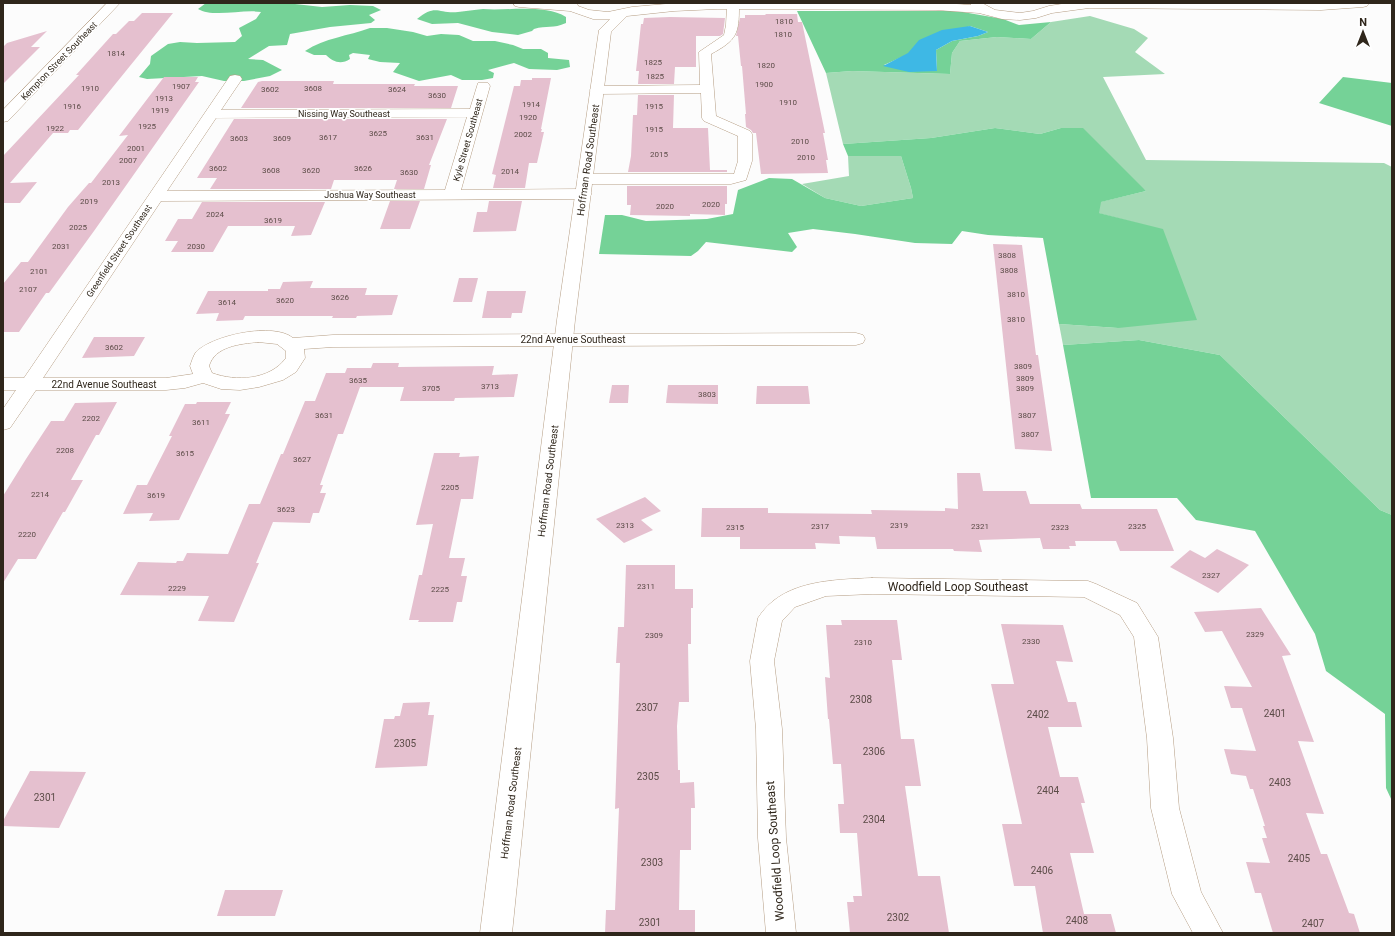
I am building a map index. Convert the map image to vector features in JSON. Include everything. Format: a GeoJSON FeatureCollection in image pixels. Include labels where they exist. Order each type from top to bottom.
{"type":"FeatureCollection","features":[{"type":"Feature","properties":{"kind":"street","name":"Kempton Street Southeast"},"geometry":{"type":"LineString","coordinates":[[3,118],[114,3]]}},
{"type":"Feature","properties":{"kind":"street"},"geometry":{"type":"LineString","coordinates":[[519,3],[572,6],[587,14],[605,30],[627,13],[639,8],[642,3]]}},
{"type":"Feature","properties":{"kind":"street"},"geometry":{"type":"LineString","coordinates":[[1074,3],[1093,5]]}},
{"type":"Feature","properties":{"kind":"street"},"geometry":{"type":"LineString","coordinates":[[587,14],[604,15],[627,13],[660,7],[978,6],[1004,16],[1018,17],[1043,13],[1048,6],[1320,6],[1362,3]]}},
{"type":"Feature","properties":{"kind":"street"},"geometry":{"type":"LineString","coordinates":[[598,90],[707,89],[705,52],[727,40],[733,30],[733,6]]}},
{"type":"Feature","properties":{"kind":"street","name":"Hoffman Road Southeast"},"geometry":{"type":"LineString","coordinates":[[496,933],[564,339],[605,30]]}},
{"type":"Feature","properties":{"kind":"street","name":"Greenfield Street Southeast"},"geometry":{"type":"LineString","coordinates":[[3,424],[236,79]]}},
{"type":"Feature","properties":{"kind":"street","name":"Kyle Street Southeast"},"geometry":{"type":"LineString","coordinates":[[452,194],[483,86]]}},
{"type":"Feature","properties":{"kind":"street","name":"Joshua Way Southeast"},"geometry":{"type":"LineString","coordinates":[[156,196],[452,194],[731,179],[741,176],[745,161],[745,134],[709,118],[707,89]]}},
{"type":"Feature","properties":{"kind":"street","name":"Nissing Way Southeast"},"geometry":{"type":"LineString","coordinates":[[212,114],[475,113]]}},
{"type":"Feature","properties":{"kind":"street","name":"22nd Avenue Southeast"},"geometry":{"type":"LineString","coordinates":[[3,384],[166,384],[185,382],[204,377],[200,372],[199,365],[201,359],[215,347],[225,342],[249,336],[278,338],[290,344],[333,341],[856,339]]}},
{"type":"Feature","properties":{"kind":"street"},"geometry":{"type":"LineString","coordinates":[[204,377],[212,381],[234,385],[259,382],[272,378],[282,374],[294,361],[296,355],[290,344]]}},
{"type":"Feature","properties":{"kind":"street","name":"Woodfield Loop Southeast"},"geometry":{"type":"LineString","coordinates":[[781,933],[772,838],[769,729],[762,661],[770,618],[787,601],[824,588],[872,586],[1031,587],[1088,589],[1129,609],[1146,637],[1160,738],[1165,808],[1187,894],[1208,933]]}},
{"type":"Feature","properties":{"kind":"green space"},"geometry":{"type":"Polygon","coordinates":[[[206,3],[295,4],[322,7],[350,5],[373,6],[381,10],[369,15],[375,20],[371,23],[330,27],[290,34],[287,45],[269,46],[248,59],[263,60],[282,70],[270,76],[244,81],[224,81],[202,76],[147,79],[139,77],[150,64],[151,56],[168,44],[180,42],[235,42],[242,36],[239,28],[256,19],[261,12],[212,13],[204,12],[198,9],[206,3]]]}},
{"type":"Feature","properties":{"kind":"green space"},"geometry":{"type":"Polygon","coordinates":[[[483,9],[537,9],[557,13],[566,17],[566,23],[557,26],[534,29],[518,35],[492,32],[458,23],[432,24],[417,19],[423,14],[433,10],[458,12],[483,9]]]}},
{"type":"Feature","properties":{"kind":"green space"},"geometry":{"type":"Polygon","coordinates":[[[797,11],[957,11],[1003,19],[1019,25],[1051,22],[1031,39],[997,37],[960,41],[952,53],[950,74],[852,71],[826,73],[797,11]],[[970,26],[884,65],[937,71],[936,50],[952,41],[978,36],[988,32],[970,26]]]}},
{"type":"Feature","properties":{"kind":"green space"},"geometry":{"type":"Polygon","coordinates":[[[1090,16],[1134,29],[1148,38],[1135,52],[1165,74],[1103,77],[1146,160],[1384,163],[1392,167],[1392,515],[1380,510],[1220,355],[1139,340],[1063,345],[1059,324],[1118,328],[1163,230],[1098,213],[1100,202],[1146,191],[1061,128],[1040,134],[995,128],[931,138],[843,144],[826,73],[852,71],[950,74],[952,53],[960,41],[997,37],[1031,39],[1051,22],[1090,16]]]}},
{"type":"Feature","properties":{"kind":"green space"},"geometry":{"type":"Polygon","coordinates":[[[370,28],[387,28],[427,36],[441,34],[459,35],[473,41],[495,41],[523,49],[541,49],[548,53],[548,58],[569,60],[570,67],[557,70],[529,69],[514,63],[488,70],[494,73],[493,78],[482,80],[462,80],[451,75],[419,81],[393,72],[400,63],[380,62],[368,59],[370,55],[353,53],[349,55],[350,59],[347,61],[337,62],[326,55],[314,55],[305,51],[320,43],[370,28]]]}},
{"type":"Feature","properties":{"kind":"green space"},"geometry":{"type":"Polygon","coordinates":[[[1343,77],[1392,83],[1392,126],[1319,103],[1343,77]]]}},
{"type":"Feature","properties":{"kind":"green space"},"geometry":{"type":"Polygon","coordinates":[[[995,128],[1040,134],[1061,128],[1083,128],[1146,191],[1101,202],[1099,213],[1163,229],[1197,320],[1118,328],[1059,324],[1043,238],[988,235],[962,231],[952,244],[915,243],[813,229],[788,233],[797,247],[792,252],[706,242],[691,256],[599,254],[605,215],[622,215],[646,221],[707,219],[733,214],[738,190],[769,178],[792,179],[825,198],[861,206],[913,198],[901,156],[848,156],[843,144],[931,138],[995,128]]]}},
{"type":"Feature","properties":{"kind":"green space"},"geometry":{"type":"Polygon","coordinates":[[[848,156],[901,156],[913,198],[861,206],[825,198],[802,184],[849,176],[848,156]]]}},
{"type":"Feature","properties":{"kind":"green space"},"geometry":{"type":"Polygon","coordinates":[[[1139,340],[1220,355],[1380,510],[1392,515],[1392,801],[1386,788],[1385,714],[1326,671],[1315,634],[1255,531],[1196,520],[1177,498],[1091,498],[1063,345],[1139,340]]]}},
{"type":"Feature","properties":{"kind":"water"},"geometry":{"type":"Polygon","coordinates":[[[970,26],[988,32],[978,36],[952,41],[936,50],[937,71],[909,72],[883,66],[908,53],[919,40],[942,30],[970,26]]]}},
{"type":"Feature","properties":{"kind":"building"},"geometry":{"type":"Polygon","coordinates":[[[142,13],[173,13],[78,130],[70,130],[68,133],[53,133],[10,183],[37,182],[20,203],[3,203],[3,156],[79,75],[76,75],[113,34],[116,34],[129,21],[134,21],[142,13]]]}},
{"type":"Feature","properties":{"kind":"building"},"geometry":{"type":"Polygon","coordinates":[[[765,14],[797,14],[798,22],[802,22],[825,133],[823,133],[828,160],[826,160],[828,173],[761,174],[756,133],[753,133],[746,127],[742,66],[738,36],[736,36],[740,18],[745,18],[745,15],[766,15],[765,14]]]}},
{"type":"Feature","properties":{"kind":"building"},"geometry":{"type":"Polygon","coordinates":[[[644,18],[725,18],[723,34],[720,36],[696,36],[696,67],[675,67],[674,84],[638,84],[639,71],[636,71],[641,24],[643,24],[644,18]]]}},
{"type":"Feature","properties":{"kind":"building"},"geometry":{"type":"Polygon","coordinates":[[[47,31],[31,47],[40,47],[3,84],[3,47],[7,43],[47,31]]]}},
{"type":"Feature","properties":{"kind":"building"},"geometry":{"type":"Polygon","coordinates":[[[164,77],[198,77],[195,82],[199,82],[94,231],[49,293],[46,293],[19,332],[3,332],[3,284],[21,262],[28,262],[68,207],[89,183],[91,183],[128,135],[119,136],[164,77]]]}},
{"type":"Feature","properties":{"kind":"building"},"geometry":{"type":"Polygon","coordinates":[[[532,78],[551,78],[541,129],[541,132],[544,132],[537,163],[529,163],[525,188],[493,188],[496,175],[492,174],[514,86],[520,86],[521,80],[532,80],[532,78]]]}},
{"type":"Feature","properties":{"kind":"building"},"geometry":{"type":"Polygon","coordinates":[[[334,81],[333,84],[415,84],[414,86],[458,86],[451,108],[241,108],[258,82],[334,81]]]}},
{"type":"Feature","properties":{"kind":"building"},"geometry":{"type":"Polygon","coordinates":[[[638,95],[674,95],[673,128],[708,128],[710,170],[727,170],[727,172],[628,172],[631,156],[633,115],[637,115],[638,95]]]}},
{"type":"Feature","properties":{"kind":"building"},"geometry":{"type":"Polygon","coordinates":[[[234,119],[447,119],[429,165],[431,165],[424,189],[394,189],[397,180],[334,180],[331,189],[210,189],[217,178],[197,178],[234,119]]]}},
{"type":"Feature","properties":{"kind":"building"},"geometry":{"type":"Polygon","coordinates":[[[627,186],[727,186],[727,204],[725,204],[725,215],[630,215],[631,205],[627,205],[627,186]]]}},
{"type":"Feature","properties":{"kind":"building"},"geometry":{"type":"Polygon","coordinates":[[[390,201],[420,201],[410,229],[380,229],[390,201]]]}},
{"type":"Feature","properties":{"kind":"building"},"geometry":{"type":"Polygon","coordinates":[[[489,201],[522,201],[516,231],[473,232],[477,212],[487,212],[489,201]]]}},
{"type":"Feature","properties":{"kind":"building"},"geometry":{"type":"Polygon","coordinates":[[[202,202],[325,202],[311,235],[291,236],[295,226],[228,226],[213,252],[171,252],[178,241],[165,241],[178,219],[192,219],[202,202]]]}},
{"type":"Feature","properties":{"kind":"building"},"geometry":{"type":"Polygon","coordinates":[[[993,244],[1022,245],[1036,355],[1038,355],[1052,451],[1015,449],[993,244]]]}},
{"type":"Feature","properties":{"kind":"building"},"geometry":{"type":"Polygon","coordinates":[[[459,278],[478,278],[472,302],[453,302],[459,278]]]}},
{"type":"Feature","properties":{"kind":"building"},"geometry":{"type":"Polygon","coordinates":[[[313,281],[310,288],[367,288],[365,295],[398,295],[392,315],[357,316],[356,318],[332,318],[333,316],[245,316],[243,320],[216,321],[219,313],[196,314],[208,291],[268,291],[268,289],[280,289],[283,282],[313,281]]]}},
{"type":"Feature","properties":{"kind":"building"},"geometry":{"type":"Polygon","coordinates":[[[487,291],[526,291],[522,313],[512,313],[511,318],[482,318],[487,291]]]}},
{"type":"Feature","properties":{"kind":"building"},"geometry":{"type":"Polygon","coordinates":[[[94,337],[145,337],[134,356],[82,358],[94,337]]]}},
{"type":"Feature","properties":{"kind":"building"},"geometry":{"type":"Polygon","coordinates":[[[373,363],[399,363],[398,367],[494,366],[492,375],[518,374],[514,397],[455,398],[454,401],[400,401],[404,387],[360,387],[343,434],[338,434],[320,485],[323,485],[320,493],[326,493],[319,513],[313,513],[310,523],[273,522],[256,563],[259,563],[234,622],[198,621],[209,596],[120,595],[138,562],[176,563],[177,561],[183,561],[187,553],[228,554],[249,504],[260,504],[305,401],[315,401],[326,373],[345,373],[347,368],[371,368],[373,363]]]}},
{"type":"Feature","properties":{"kind":"building"},"geometry":{"type":"Polygon","coordinates":[[[612,385],[629,385],[628,403],[609,403],[612,385]]]}},
{"type":"Feature","properties":{"kind":"building"},"geometry":{"type":"Polygon","coordinates":[[[668,385],[718,385],[718,404],[666,403],[668,385]]]}},
{"type":"Feature","properties":{"kind":"building"},"geometry":{"type":"Polygon","coordinates":[[[757,386],[808,386],[810,404],[756,404],[757,386]]]}},
{"type":"Feature","properties":{"kind":"building"},"geometry":{"type":"Polygon","coordinates":[[[117,402],[99,435],[96,435],[71,480],[83,480],[36,559],[18,559],[3,583],[3,496],[26,459],[51,421],[64,421],[75,403],[117,402]]]}},
{"type":"Feature","properties":{"kind":"building"},"geometry":{"type":"Polygon","coordinates":[[[197,402],[231,402],[225,414],[230,414],[179,520],[149,521],[153,513],[123,514],[137,485],[147,485],[172,436],[169,436],[185,404],[196,404],[197,402]]]}},
{"type":"Feature","properties":{"kind":"building"},"geometry":{"type":"Polygon","coordinates":[[[434,453],[460,453],[459,457],[479,456],[473,499],[461,499],[449,558],[465,558],[461,576],[467,576],[462,602],[457,602],[453,622],[418,622],[419,620],[409,620],[419,575],[422,575],[433,524],[416,525],[434,453]]]}},
{"type":"Feature","properties":{"kind":"building"},"geometry":{"type":"Polygon","coordinates":[[[957,473],[980,473],[983,491],[1026,491],[1030,504],[1080,504],[1082,509],[1157,509],[1174,551],[1120,551],[1116,541],[1075,541],[1076,546],[1069,546],[1070,549],[1043,549],[1040,538],[979,540],[982,552],[954,551],[953,549],[877,549],[875,537],[839,536],[840,544],[815,543],[816,549],[740,549],[740,537],[701,537],[702,508],[768,508],[768,513],[872,514],[871,510],[945,511],[945,508],[958,509],[957,473]]]}},
{"type":"Feature","properties":{"kind":"building"},"geometry":{"type":"Polygon","coordinates":[[[645,497],[661,511],[641,520],[653,530],[624,543],[596,519],[645,497]]]}},
{"type":"Feature","properties":{"kind":"building"},"geometry":{"type":"Polygon","coordinates":[[[1217,549],[1249,565],[1218,593],[1170,567],[1190,550],[1205,558],[1217,549]]]}},
{"type":"Feature","properties":{"kind":"building"},"geometry":{"type":"Polygon","coordinates":[[[626,565],[675,565],[675,589],[693,589],[693,608],[691,608],[691,644],[688,644],[689,702],[679,702],[677,726],[678,770],[680,770],[680,783],[694,782],[695,808],[691,808],[691,850],[680,850],[679,910],[695,910],[695,933],[605,933],[606,910],[615,910],[619,808],[615,809],[620,663],[616,663],[618,627],[624,627],[626,565]]]}},
{"type":"Feature","properties":{"kind":"building"},"geometry":{"type":"Polygon","coordinates":[[[1261,608],[1291,655],[1282,656],[1314,742],[1298,741],[1324,814],[1306,813],[1321,854],[1327,854],[1349,913],[1354,914],[1360,933],[1273,933],[1261,893],[1255,893],[1246,862],[1270,863],[1262,838],[1267,838],[1263,826],[1265,826],[1253,789],[1250,789],[1246,776],[1231,774],[1224,749],[1256,751],[1242,708],[1231,708],[1224,686],[1252,687],[1222,631],[1205,632],[1194,612],[1261,608]]]}},
{"type":"Feature","properties":{"kind":"building"},"geometry":{"type":"Polygon","coordinates":[[[841,620],[897,620],[902,660],[892,660],[901,739],[914,739],[921,786],[905,786],[918,876],[940,876],[949,933],[850,933],[847,902],[854,902],[853,896],[862,896],[857,833],[840,833],[838,804],[844,804],[841,764],[833,764],[825,677],[830,678],[826,625],[842,625],[841,620]]]}},
{"type":"Feature","properties":{"kind":"building"},"geometry":{"type":"Polygon","coordinates":[[[1001,624],[1063,625],[1073,662],[1056,661],[1068,702],[1076,702],[1082,727],[1048,727],[1060,777],[1078,777],[1085,803],[1081,803],[1094,853],[1070,853],[1084,914],[1111,914],[1116,933],[1043,933],[1035,886],[1014,886],[1002,824],[1022,824],[991,684],[1014,684],[1001,624]]]}},
{"type":"Feature","properties":{"kind":"building"},"geometry":{"type":"Polygon","coordinates":[[[430,702],[428,715],[434,715],[427,766],[375,768],[384,719],[394,719],[395,716],[400,716],[403,703],[430,702]]]}},
{"type":"Feature","properties":{"kind":"building"},"geometry":{"type":"Polygon","coordinates":[[[30,771],[86,772],[59,828],[3,826],[3,821],[30,771]]]}},
{"type":"Feature","properties":{"kind":"building"},"geometry":{"type":"Polygon","coordinates":[[[225,890],[283,890],[275,916],[217,916],[225,890]]]}}]}
